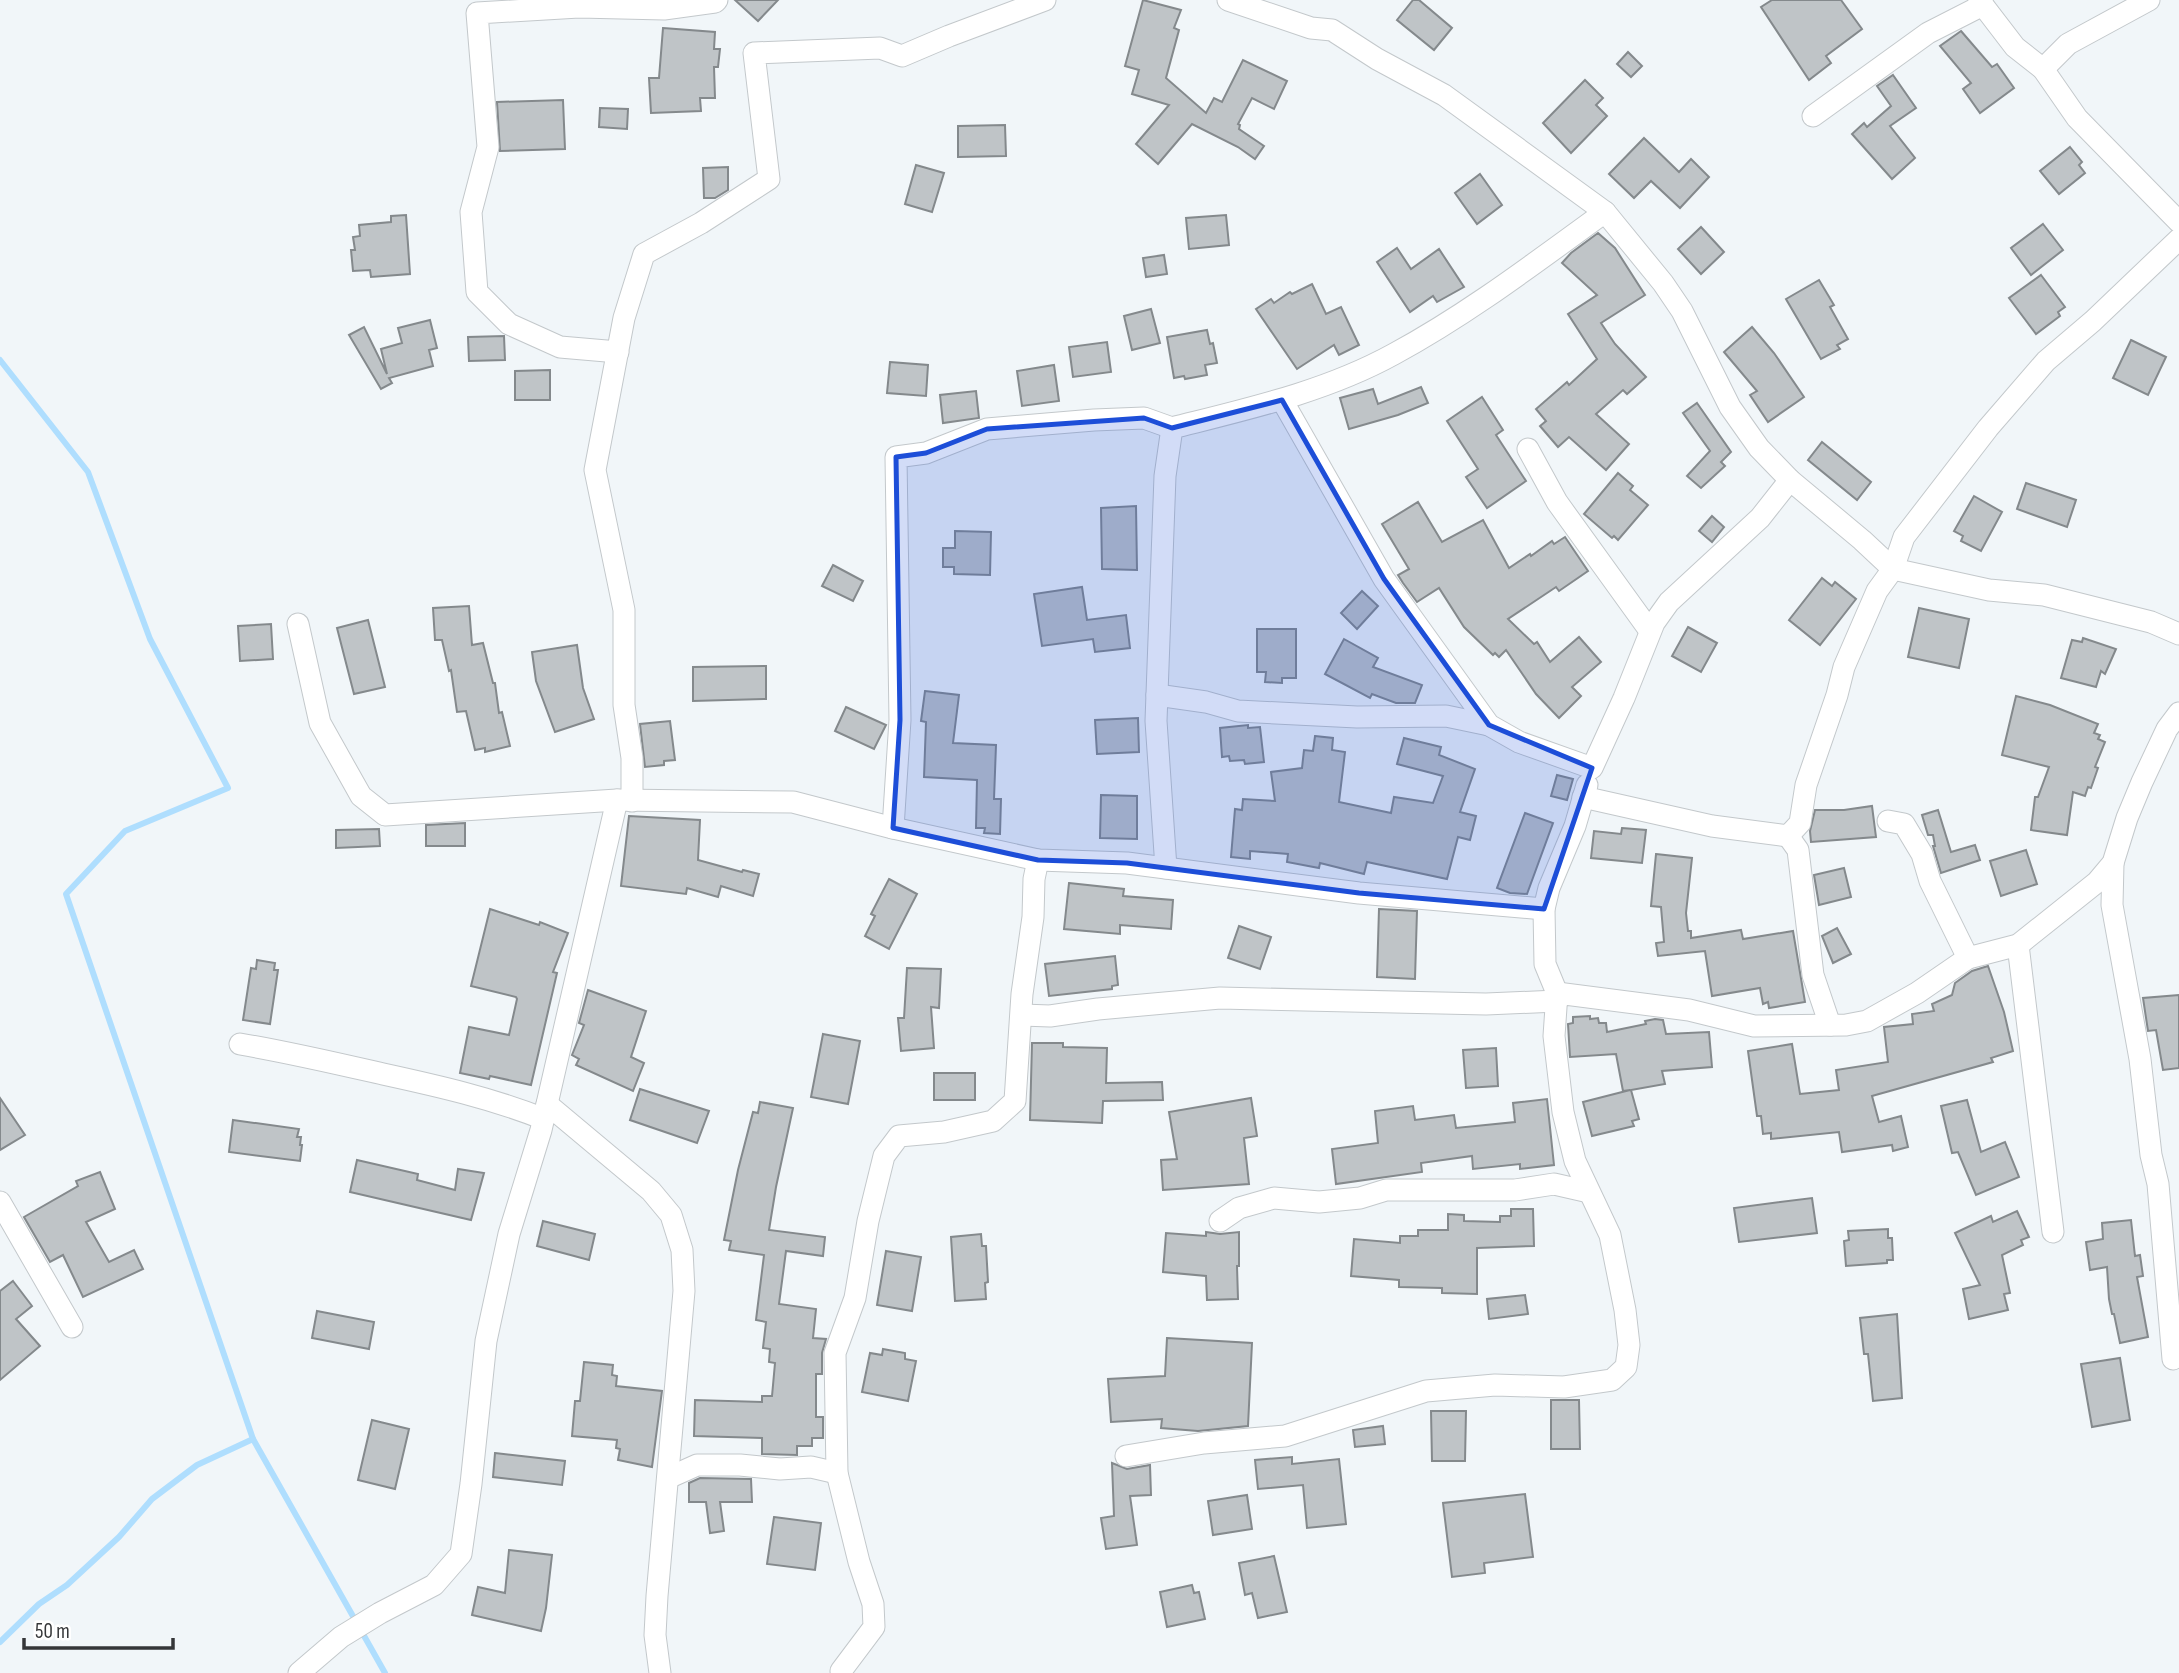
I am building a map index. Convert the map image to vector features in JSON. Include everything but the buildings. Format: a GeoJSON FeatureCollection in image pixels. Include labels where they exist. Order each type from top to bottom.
{"type":"FeatureCollection","features":[{"type":"Feature","properties":{"kind":"street"},"geometry":{"type":"LineString","coordinates":[[618,352],[560,346],[509,324],[477,292],[471,212],[488,147],[477,13],[579,7],[664,9],[717,0]]}},
{"type":"Feature","properties":{"kind":"street"},"geometry":{"type":"LineString","coordinates":[[299,1673],[341,1637],[380,1612],[434,1585],[461,1554],[486,1341],[509,1234],[546,1111],[625,800],[632,758],[624,705],[624,610],[595,470],[624,318],[644,254],[701,223],[769,179],[754,53],[880,48],[902,56],[1045,0]]}},
{"type":"Feature","properties":{"kind":"street"},"geometry":{"type":"LineString","coordinates":[[1228,0],[1311,27],[1332,30],[1377,59],[1444,95],[1605,212],[1663,283],[1682,311],[1730,407],[1759,448],[1790,480],[1893,569],[1989,590],[2045,594],[2151,622],[2179,634]]}},
{"type":"Feature","properties":{"kind":"street"},"geometry":{"type":"LineString","coordinates":[[2043,69],[2068,44],[2149,0]]}},
{"type":"Feature","properties":{"kind":"street"},"geometry":{"type":"LineString","coordinates":[[1813,116],[1928,33],[1981,3],[2015,47],[2043,69],[2077,118],[2179,222]]}},
{"type":"Feature","properties":{"kind":"street"},"geometry":{"type":"LineString","coordinates":[[893,828],[900,720],[896,457],[926,453],[987,429],[1144,418],[1172,428],[1282,400],[1392,355],[1472,308],[1605,212]]}},
{"type":"Feature","properties":{"kind":"street"},"geometry":{"type":"LineString","coordinates":[[1788,836],[1800,823],[1806,785],[1844,667],[1877,591],[1893,569],[1904,537],[1996,418],[2046,361],[2094,321],[2179,239]]}},
{"type":"Feature","properties":{"kind":"street"},"geometry":{"type":"LineString","coordinates":[[1282,400],[1384,579],[1489,725]]}},
{"type":"Feature","properties":{"kind":"street"},"geometry":{"type":"LineString","coordinates":[[1166,868],[1156,722],[1165,476],[1172,428]]}},
{"type":"Feature","properties":{"kind":"street"},"geometry":{"type":"LineString","coordinates":[[1528,449],[1557,502],[1650,631]]}},
{"type":"Feature","properties":{"kind":"street"},"geometry":{"type":"LineString","coordinates":[[1126,1456],[1204,1443],[1285,1436],[1426,1391],[1495,1385],[1564,1387],[1612,1380],[1626,1367],[1629,1345],[1625,1310],[1610,1235],[1575,1161],[1563,1112],[1554,1036],[1557,997],[1545,964],[1544,909],[1549,888],[1576,826],[1592,768],[1624,698],[1650,631],[1669,602],[1760,518],[1790,480]]}},
{"type":"Feature","properties":{"kind":"street"},"geometry":{"type":"LineString","coordinates":[[298,624],[320,723],[361,796],[385,815],[625,800],[793,802],[893,828],[1038,860],[1127,863],[1359,894],[1544,909]]}},
{"type":"Feature","properties":{"kind":"street"},"geometry":{"type":"LineString","coordinates":[[1157,695],[1194,700],[1238,711],[1357,717],[1446,716],[1489,725],[1519,742],[1592,768]]}},
{"type":"Feature","properties":{"kind":"street"},"geometry":{"type":"LineString","coordinates":[[2173,1359],[2158,1184],[2151,1155],[2140,1059],[2112,905],[2113,863],[2127,818],[2167,729],[2179,713]]}},
{"type":"Feature","properties":{"kind":"street"},"geometry":{"type":"LineString","coordinates":[[1583,797],[1712,826],[1753,829],[1788,836],[1798,850],[1813,975],[1830,1025]]}},
{"type":"Feature","properties":{"kind":"street"},"geometry":{"type":"LineString","coordinates":[[1888,821],[1904,824],[1922,853],[1930,881],[1968,958]]}},
{"type":"Feature","properties":{"kind":"street"},"geometry":{"type":"LineString","coordinates":[[841,1671],[874,1627],[873,1604],[859,1562],[837,1473],[835,1353],[855,1298],[868,1221],[884,1156],[899,1136],[944,1132],[993,1121],[1015,1101],[1021,1015],[1038,860]]}},
{"type":"Feature","properties":{"kind":"street"},"geometry":{"type":"LineString","coordinates":[[1021,1015],[1050,1016],[1220,998],[1486,1004],[1557,997],[1689,1010],[1754,1026],[1830,1025],[1867,1021],[1917,993],[1968,958],[2018,945],[2097,882],[2113,863]]}},
{"type":"Feature","properties":{"kind":"street"},"geometry":{"type":"LineString","coordinates":[[2018,945],[2053,1232]]}},
{"type":"Feature","properties":{"kind":"street"},"geometry":{"type":"LineString","coordinates":[[240,1044],[294,1053],[546,1111],[651,1191],[671,1215],[682,1250],[684,1290],[655,1635],[660,1673]]}},
{"type":"Feature","properties":{"kind":"street"},"geometry":{"type":"LineString","coordinates":[[1220,1221],[1239,1208],[1274,1198],[1319,1202],[1360,1198],[1386,1190],[1515,1190],[1554,1184],[1589,1192]]}},
{"type":"Feature","properties":{"kind":"street"},"geometry":{"type":"LineString","coordinates":[[0,1202],[72,1327]]}},
{"type":"Feature","properties":{"kind":"street"},"geometry":{"type":"LineString","coordinates":[[667,1478],[697,1465],[779,1469],[811,1467],[837,1473]]}},
{"type":"Feature","properties":{"kind":"highlighted area"},"geometry":{"type":"Polygon","coordinates":[[[1282,400],[1384,579],[1489,725],[1592,768],[1544,909],[1359,893],[1127,863],[1038,860],[893,828],[900,720],[896,457],[926,453],[987,429],[1144,418],[1172,428],[1282,400]]]}},
{"type":"Feature","properties":{"kind":"waterway"},"geometry":{"type":"LineString","coordinates":[[0,360],[88,472],[150,639],[228,788],[125,831],[66,894],[253,1439],[385,1673]]}},
{"type":"Feature","properties":{"kind":"waterway"},"geometry":{"type":"LineString","coordinates":[[0,1642],[39,1604],[67,1585],[119,1537],[152,1499],[197,1465],[253,1439]]}}]}
